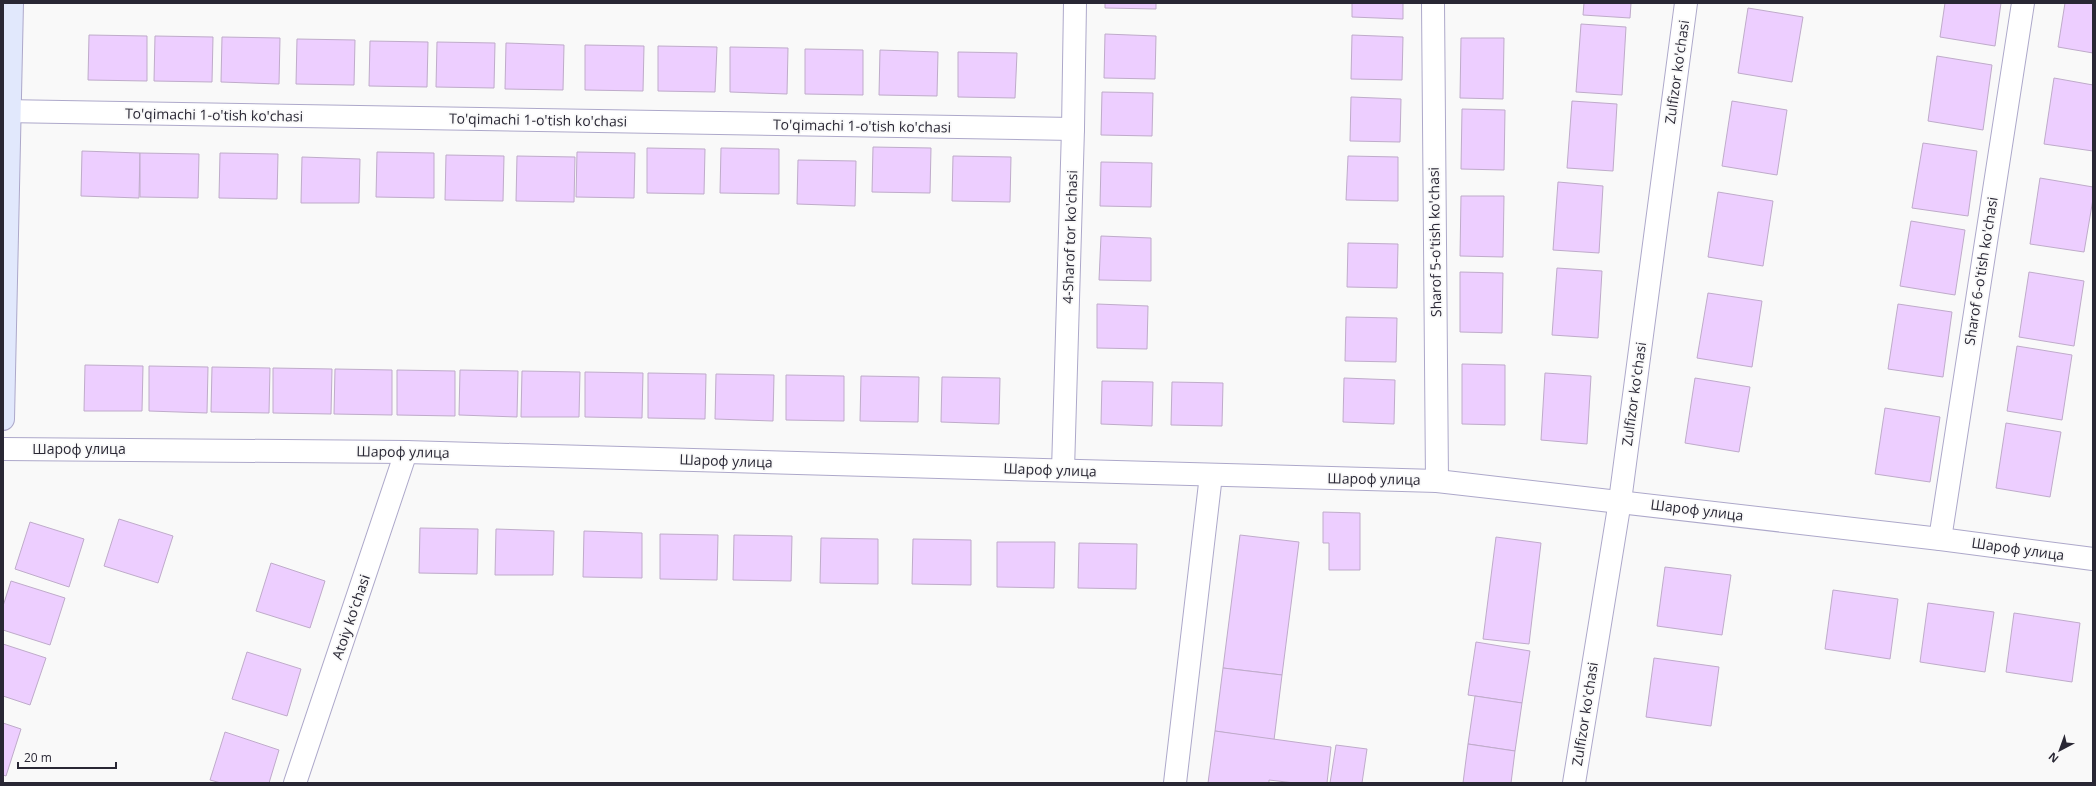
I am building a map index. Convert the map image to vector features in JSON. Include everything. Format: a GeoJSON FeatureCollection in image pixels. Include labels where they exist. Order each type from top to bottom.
{"type":"FeatureCollection","features":[{"type":"Feature","properties":{"kind":"main road"},"geometry":{"type":"LineString","coordinates":[[3,419],[6,111],[12,3]]}},
{"type":"Feature","properties":{"kind":"street","name":"4-Sharof tor ko'chasi"},"geometry":{"type":"LineString","coordinates":[[1063,470],[1073,129],[1075,3]]}},
{"type":"Feature","properties":{"kind":"street","name":"Sharof 5-o'tish ko'chasi"},"geometry":{"type":"LineString","coordinates":[[1433,3],[1437,481]]}},
{"type":"Feature","properties":{"kind":"street","name":"Zulfizor ko'chasi"},"geometry":{"type":"LineString","coordinates":[[1574,783],[1620,501],[1686,3]]}},
{"type":"Feature","properties":{"kind":"street","name":"Sharof 6-o'tish ko'chasi"},"geometry":{"type":"LineString","coordinates":[[1940,539],[2023,3]]}},
{"type":"Feature","properties":{"kind":"street","name":"To'qimachi 1-o'tish ko'chasi"},"geometry":{"type":"LineString","coordinates":[[6,111],[1073,129]]}},
{"type":"Feature","properties":{"kind":"street","name":"Шароф улица"},"geometry":{"type":"LineString","coordinates":[[3,449],[406,452],[1437,481],[1940,539],[2093,559]]}},
{"type":"Feature","properties":{"kind":"street","name":"Atoiy koʻchasi"},"geometry":{"type":"LineString","coordinates":[[294,783],[406,452]]}},
{"type":"Feature","properties":{"kind":"street"},"geometry":{"type":"LineString","coordinates":[[1175,783],[1211,475]]}},
{"type":"Feature","properties":{"kind":"building"},"geometry":{"type":"Polygon","coordinates":[[[1105,3],[1156,3],[1156,9],[1105,8],[1105,3]]]}},
{"type":"Feature","properties":{"kind":"building"},"geometry":{"type":"Polygon","coordinates":[[[1352,3],[1403,3],[1403,19],[1352,17],[1352,3]]]}},
{"type":"Feature","properties":{"kind":"building"},"geometry":{"type":"Polygon","coordinates":[[[1584,3],[1631,3],[1630,18],[1583,15],[1584,3]]]}},
{"type":"Feature","properties":{"kind":"building"},"geometry":{"type":"Polygon","coordinates":[[[1945,3],[2001,3],[1995,46],[1940,37],[1945,3]]]}},
{"type":"Feature","properties":{"kind":"building"},"geometry":{"type":"Polygon","coordinates":[[[2065,3],[2093,3],[2093,53],[2058,47],[2065,3]]]}},
{"type":"Feature","properties":{"kind":"building"},"geometry":{"type":"Polygon","coordinates":[[[1748,8],[1803,17],[1792,82],[1738,73],[1748,8]]]}},
{"type":"Feature","properties":{"kind":"building"},"geometry":{"type":"Polygon","coordinates":[[[1581,24],[1626,27],[1622,95],[1576,92],[1581,24]]]}},
{"type":"Feature","properties":{"kind":"building"},"geometry":{"type":"Polygon","coordinates":[[[1105,34],[1156,36],[1155,79],[1104,78],[1105,34]]]}},
{"type":"Feature","properties":{"kind":"building"},"geometry":{"type":"Polygon","coordinates":[[[89,35],[147,36],[147,81],[88,80],[89,35]]]}},
{"type":"Feature","properties":{"kind":"building"},"geometry":{"type":"Polygon","coordinates":[[[1352,35],[1403,37],[1402,80],[1351,79],[1352,35]]]}},
{"type":"Feature","properties":{"kind":"building"},"geometry":{"type":"Polygon","coordinates":[[[155,36],[213,37],[212,82],[154,81],[155,36]]]}},
{"type":"Feature","properties":{"kind":"building"},"geometry":{"type":"Polygon","coordinates":[[[222,37],[280,38],[279,84],[221,82],[222,37]]]}},
{"type":"Feature","properties":{"kind":"building"},"geometry":{"type":"Polygon","coordinates":[[[1461,38],[1504,38],[1503,99],[1460,98],[1461,38]]]}},
{"type":"Feature","properties":{"kind":"building"},"geometry":{"type":"Polygon","coordinates":[[[297,39],[355,40],[354,85],[296,84],[297,39]]]}},
{"type":"Feature","properties":{"kind":"building"},"geometry":{"type":"Polygon","coordinates":[[[370,41],[428,42],[427,87],[369,86],[370,41]]]}},
{"type":"Feature","properties":{"kind":"building"},"geometry":{"type":"Polygon","coordinates":[[[437,42],[495,43],[494,88],[436,87],[437,42]]]}},
{"type":"Feature","properties":{"kind":"building"},"geometry":{"type":"Polygon","coordinates":[[[506,43],[564,45],[563,90],[505,89],[506,43]]]}},
{"type":"Feature","properties":{"kind":"building"},"geometry":{"type":"Polygon","coordinates":[[[585,45],[644,46],[643,91],[585,90],[585,45]]]}},
{"type":"Feature","properties":{"kind":"building"},"geometry":{"type":"Polygon","coordinates":[[[658,46],[717,47],[715,92],[658,91],[658,46]]]}},
{"type":"Feature","properties":{"kind":"building"},"geometry":{"type":"Polygon","coordinates":[[[730,47],[788,48],[787,94],[730,92],[730,47]]]}},
{"type":"Feature","properties":{"kind":"building"},"geometry":{"type":"Polygon","coordinates":[[[805,49],[863,50],[863,95],[805,94],[805,49]]]}},
{"type":"Feature","properties":{"kind":"building"},"geometry":{"type":"Polygon","coordinates":[[[880,50],[938,52],[937,96],[879,95],[880,50]]]}},
{"type":"Feature","properties":{"kind":"building"},"geometry":{"type":"Polygon","coordinates":[[[958,52],[1017,53],[1015,98],[958,97],[958,52]]]}},
{"type":"Feature","properties":{"kind":"building"},"geometry":{"type":"Polygon","coordinates":[[[1937,56],[1992,65],[1983,130],[1928,121],[1937,56]]]}},
{"type":"Feature","properties":{"kind":"building"},"geometry":{"type":"Polygon","coordinates":[[[2054,78],[2093,85],[2093,151],[2044,144],[2054,78]]]}},
{"type":"Feature","properties":{"kind":"building"},"geometry":{"type":"Polygon","coordinates":[[[1102,92],[1153,93],[1152,136],[1101,135],[1102,92]]]}},
{"type":"Feature","properties":{"kind":"building"},"geometry":{"type":"Polygon","coordinates":[[[1351,97],[1401,99],[1400,142],[1350,141],[1351,97]]]}},
{"type":"Feature","properties":{"kind":"building"},"geometry":{"type":"Polygon","coordinates":[[[1572,101],[1617,104],[1613,171],[1567,168],[1572,101]]]}},
{"type":"Feature","properties":{"kind":"building"},"geometry":{"type":"Polygon","coordinates":[[[1732,101],[1787,110],[1777,175],[1722,166],[1732,101]]]}},
{"type":"Feature","properties":{"kind":"building"},"geometry":{"type":"Polygon","coordinates":[[[1462,109],[1505,110],[1504,170],[1461,169],[1462,109]]]}},
{"type":"Feature","properties":{"kind":"building"},"geometry":{"type":"Polygon","coordinates":[[[1923,143],[1977,151],[1968,216],[1912,208],[1923,143]]]}},
{"type":"Feature","properties":{"kind":"building"},"geometry":{"type":"Polygon","coordinates":[[[873,147],[931,148],[930,193],[872,192],[873,147]]]}},
{"type":"Feature","properties":{"kind":"building"},"geometry":{"type":"Polygon","coordinates":[[[647,148],[705,149],[704,194],[647,193],[647,148]]]}},
{"type":"Feature","properties":{"kind":"building"},"geometry":{"type":"Polygon","coordinates":[[[721,148],[779,149],[779,194],[720,193],[721,148]]]}},
{"type":"Feature","properties":{"kind":"building"},"geometry":{"type":"Polygon","coordinates":[[[82,151],[140,153],[139,198],[81,196],[82,151]]]}},
{"type":"Feature","properties":{"kind":"building"},"geometry":{"type":"Polygon","coordinates":[[[377,152],[434,153],[434,198],[376,197],[377,152]]]}},
{"type":"Feature","properties":{"kind":"building"},"geometry":{"type":"Polygon","coordinates":[[[577,152],[635,153],[634,198],[576,197],[577,152]]]}},
{"type":"Feature","properties":{"kind":"building"},"geometry":{"type":"Polygon","coordinates":[[[140,153],[199,154],[198,198],[140,197],[140,153]]]}},
{"type":"Feature","properties":{"kind":"building"},"geometry":{"type":"Polygon","coordinates":[[[220,153],[278,154],[277,199],[219,198],[220,153]]]}},
{"type":"Feature","properties":{"kind":"building"},"geometry":{"type":"Polygon","coordinates":[[[446,155],[504,156],[503,201],[445,200],[446,155]]]}},
{"type":"Feature","properties":{"kind":"building"},"geometry":{"type":"Polygon","coordinates":[[[517,156],[575,157],[574,202],[516,201],[517,156]]]}},
{"type":"Feature","properties":{"kind":"building"},"geometry":{"type":"Polygon","coordinates":[[[953,156],[1011,157],[1010,202],[952,201],[953,156]]]}},
{"type":"Feature","properties":{"kind":"building"},"geometry":{"type":"Polygon","coordinates":[[[1348,156],[1398,157],[1398,201],[1346,200],[1348,156]]]}},
{"type":"Feature","properties":{"kind":"building"},"geometry":{"type":"Polygon","coordinates":[[[302,157],[360,159],[359,203],[301,203],[302,157]]]}},
{"type":"Feature","properties":{"kind":"building"},"geometry":{"type":"Polygon","coordinates":[[[798,160],[856,161],[855,206],[797,204],[798,160]]]}},
{"type":"Feature","properties":{"kind":"building"},"geometry":{"type":"Polygon","coordinates":[[[1101,162],[1152,163],[1151,207],[1100,206],[1101,162]]]}},
{"type":"Feature","properties":{"kind":"building"},"geometry":{"type":"Polygon","coordinates":[[[2040,178],[2093,187],[2093,199],[2084,252],[2030,244],[2040,178]]]}},
{"type":"Feature","properties":{"kind":"building"},"geometry":{"type":"Polygon","coordinates":[[[1558,182],[1603,186],[1599,253],[1553,250],[1558,182]]]}},
{"type":"Feature","properties":{"kind":"building"},"geometry":{"type":"Polygon","coordinates":[[[1718,192],[1773,201],[1763,266],[1708,257],[1718,192]]]}},
{"type":"Feature","properties":{"kind":"building"},"geometry":{"type":"Polygon","coordinates":[[[1461,196],[1504,196],[1503,257],[1460,256],[1461,196]]]}},
{"type":"Feature","properties":{"kind":"building"},"geometry":{"type":"Polygon","coordinates":[[[1911,221],[1965,230],[1955,295],[1900,286],[1911,221]]]}},
{"type":"Feature","properties":{"kind":"building"},"geometry":{"type":"Polygon","coordinates":[[[1101,236],[1151,238],[1151,281],[1099,280],[1101,236]]]}},
{"type":"Feature","properties":{"kind":"building"},"geometry":{"type":"Polygon","coordinates":[[[1348,243],[1398,244],[1397,288],[1347,287],[1348,243]]]}},
{"type":"Feature","properties":{"kind":"building"},"geometry":{"type":"Polygon","coordinates":[[[1557,268],[1602,271],[1598,338],[1552,335],[1557,268]]]}},
{"type":"Feature","properties":{"kind":"building"},"geometry":{"type":"Polygon","coordinates":[[[1460,272],[1503,273],[1502,333],[1460,332],[1460,272]]]}},
{"type":"Feature","properties":{"kind":"building"},"geometry":{"type":"Polygon","coordinates":[[[2029,272],[2084,281],[2074,346],[2019,337],[2029,272]]]}},
{"type":"Feature","properties":{"kind":"building"},"geometry":{"type":"Polygon","coordinates":[[[1708,293],[1762,301],[1752,367],[1697,358],[1708,293]]]}},
{"type":"Feature","properties":{"kind":"building"},"geometry":{"type":"Polygon","coordinates":[[[1097,304],[1148,306],[1147,349],[1097,348],[1097,304]]]}},
{"type":"Feature","properties":{"kind":"building"},"geometry":{"type":"Polygon","coordinates":[[[1898,304],[1952,312],[1943,377],[1888,369],[1898,304]]]}},
{"type":"Feature","properties":{"kind":"building"},"geometry":{"type":"Polygon","coordinates":[[[1346,317],[1397,318],[1396,362],[1345,361],[1346,317]]]}},
{"type":"Feature","properties":{"kind":"building"},"geometry":{"type":"Polygon","coordinates":[[[2017,346],[2072,355],[2062,420],[2007,411],[2017,346]]]}},
{"type":"Feature","properties":{"kind":"building"},"geometry":{"type":"Polygon","coordinates":[[[1462,364],[1505,365],[1505,425],[1462,424],[1462,364]]]}},
{"type":"Feature","properties":{"kind":"building"},"geometry":{"type":"Polygon","coordinates":[[[85,365],[143,366],[142,411],[84,411],[85,365]]]}},
{"type":"Feature","properties":{"kind":"building"},"geometry":{"type":"Polygon","coordinates":[[[149,366],[208,367],[207,413],[149,411],[149,366]]]}},
{"type":"Feature","properties":{"kind":"building"},"geometry":{"type":"Polygon","coordinates":[[[212,367],[270,368],[269,413],[211,412],[212,367]]]}},
{"type":"Feature","properties":{"kind":"building"},"geometry":{"type":"Polygon","coordinates":[[[273,368],[332,369],[331,414],[273,413],[273,368]]]}},
{"type":"Feature","properties":{"kind":"building"},"geometry":{"type":"Polygon","coordinates":[[[335,369],[392,370],[392,415],[334,414],[335,369]]]}},
{"type":"Feature","properties":{"kind":"building"},"geometry":{"type":"Polygon","coordinates":[[[397,370],[455,371],[455,416],[397,415],[397,370]]]}},
{"type":"Feature","properties":{"kind":"building"},"geometry":{"type":"Polygon","coordinates":[[[460,370],[518,371],[517,417],[459,415],[460,370]]]}},
{"type":"Feature","properties":{"kind":"building"},"geometry":{"type":"Polygon","coordinates":[[[522,371],[580,372],[579,417],[521,417],[522,371]]]}},
{"type":"Feature","properties":{"kind":"building"},"geometry":{"type":"Polygon","coordinates":[[[585,372],[643,373],[642,418],[585,417],[585,372]]]}},
{"type":"Feature","properties":{"kind":"building"},"geometry":{"type":"Polygon","coordinates":[[[648,373],[706,374],[705,419],[648,418],[648,373]]]}},
{"type":"Feature","properties":{"kind":"building"},"geometry":{"type":"Polygon","coordinates":[[[1545,373],[1591,376],[1587,444],[1541,440],[1545,373]]]}},
{"type":"Feature","properties":{"kind":"building"},"geometry":{"type":"Polygon","coordinates":[[[716,374],[774,375],[773,421],[715,419],[716,374]]]}},
{"type":"Feature","properties":{"kind":"building"},"geometry":{"type":"Polygon","coordinates":[[[786,375],[844,376],[844,421],[786,420],[786,375]]]}},
{"type":"Feature","properties":{"kind":"building"},"geometry":{"type":"Polygon","coordinates":[[[861,376],[919,377],[918,422],[860,421],[861,376]]]}},
{"type":"Feature","properties":{"kind":"building"},"geometry":{"type":"Polygon","coordinates":[[[942,377],[1000,378],[999,424],[941,422],[942,377]]]}},
{"type":"Feature","properties":{"kind":"building"},"geometry":{"type":"Polygon","coordinates":[[[1344,378],[1395,380],[1394,424],[1343,422],[1344,378]]]}},
{"type":"Feature","properties":{"kind":"building"},"geometry":{"type":"Polygon","coordinates":[[[1695,378],[1750,387],[1739,452],[1685,443],[1695,378]]]}},
{"type":"Feature","properties":{"kind":"building"},"geometry":{"type":"Polygon","coordinates":[[[1102,381],[1153,382],[1152,426],[1101,424],[1102,381]]]}},
{"type":"Feature","properties":{"kind":"building"},"geometry":{"type":"Polygon","coordinates":[[[1172,382],[1223,383],[1222,426],[1171,425],[1172,382]]]}},
{"type":"Feature","properties":{"kind":"building"},"geometry":{"type":"Polygon","coordinates":[[[1885,408],[1940,417],[1930,482],[1875,474],[1885,408]]]}},
{"type":"Feature","properties":{"kind":"building"},"geometry":{"type":"Polygon","coordinates":[[[2006,423],[2061,432],[2050,497],[1996,488],[2006,423]]]}},
{"type":"Feature","properties":{"kind":"building"},"geometry":{"type":"Polygon","coordinates":[[[1323,512],[1360,513],[1360,570],[1329,570],[1329,543],[1323,543],[1323,512]]]}},
{"type":"Feature","properties":{"kind":"building"},"geometry":{"type":"Polygon","coordinates":[[[119,519],[173,536],[158,583],[104,566],[119,519]]]}},
{"type":"Feature","properties":{"kind":"building"},"geometry":{"type":"Polygon","coordinates":[[[30,522],[84,539],[69,587],[15,569],[30,522]]]}},
{"type":"Feature","properties":{"kind":"building"},"geometry":{"type":"Polygon","coordinates":[[[420,528],[478,529],[477,574],[419,573],[420,528]]]}},
{"type":"Feature","properties":{"kind":"building"},"geometry":{"type":"Polygon","coordinates":[[[496,529],[554,531],[553,575],[495,575],[496,529]]]}},
{"type":"Feature","properties":{"kind":"building"},"geometry":{"type":"Polygon","coordinates":[[[584,531],[642,533],[642,578],[583,577],[584,531]]]}},
{"type":"Feature","properties":{"kind":"building"},"geometry":{"type":"Polygon","coordinates":[[[660,534],[718,535],[717,580],[660,579],[660,534]]]}},
{"type":"Feature","properties":{"kind":"building"},"geometry":{"type":"Polygon","coordinates":[[[734,535],[792,536],[791,581],[733,580],[734,535]]]}},
{"type":"Feature","properties":{"kind":"building"},"geometry":{"type":"Polygon","coordinates":[[[1240,535],[1299,542],[1282,675],[1223,668],[1240,535]]]}},
{"type":"Feature","properties":{"kind":"building"},"geometry":{"type":"Polygon","coordinates":[[[1496,537],[1541,543],[1529,644],[1483,639],[1496,537]]]}},
{"type":"Feature","properties":{"kind":"building"},"geometry":{"type":"Polygon","coordinates":[[[821,538],[878,539],[878,584],[820,583],[821,538]]]}},
{"type":"Feature","properties":{"kind":"building"},"geometry":{"type":"Polygon","coordinates":[[[913,539],[971,540],[971,585],[912,584],[913,539]]]}},
{"type":"Feature","properties":{"kind":"building"},"geometry":{"type":"Polygon","coordinates":[[[997,542],[1055,542],[1054,588],[997,587],[997,542]]]}},
{"type":"Feature","properties":{"kind":"building"},"geometry":{"type":"Polygon","coordinates":[[[1079,543],[1137,544],[1136,589],[1078,588],[1079,543]]]}},
{"type":"Feature","properties":{"kind":"building"},"geometry":{"type":"Polygon","coordinates":[[[271,563],[325,581],[310,628],[256,611],[271,563]]]}},
{"type":"Feature","properties":{"kind":"building"},"geometry":{"type":"Polygon","coordinates":[[[1665,567],[1731,575],[1722,635],[1657,626],[1665,567]]]}},
{"type":"Feature","properties":{"kind":"building"},"geometry":{"type":"Polygon","coordinates":[[[11,581],[65,598],[50,645],[3,630],[3,606],[11,581]]]}},
{"type":"Feature","properties":{"kind":"building"},"geometry":{"type":"Polygon","coordinates":[[[1833,590],[1898,599],[1890,659],[1825,649],[1833,590]]]}},
{"type":"Feature","properties":{"kind":"building"},"geometry":{"type":"Polygon","coordinates":[[[1928,603],[1994,612],[1985,672],[1920,662],[1928,603]]]}},
{"type":"Feature","properties":{"kind":"building"},"geometry":{"type":"Polygon","coordinates":[[[2014,613],[2080,623],[2072,682],[2006,672],[2014,613]]]}},
{"type":"Feature","properties":{"kind":"building"},"geometry":{"type":"Polygon","coordinates":[[[1476,642],[1530,651],[1522,703],[1468,695],[1476,642]]]}},
{"type":"Feature","properties":{"kind":"building"},"geometry":{"type":"Polygon","coordinates":[[[3,644],[46,658],[30,705],[3,696],[3,644]]]}},
{"type":"Feature","properties":{"kind":"building"},"geometry":{"type":"Polygon","coordinates":[[[247,652],[301,669],[287,716],[232,699],[247,652]]]}},
{"type":"Feature","properties":{"kind":"building"},"geometry":{"type":"Polygon","coordinates":[[[1654,658],[1719,667],[1711,726],[1646,717],[1654,658]]]}},
{"type":"Feature","properties":{"kind":"building"},"geometry":{"type":"Polygon","coordinates":[[[1223,668],[1282,675],[1274,740],[1215,731],[1223,668]]]}},
{"type":"Feature","properties":{"kind":"building"},"geometry":{"type":"Polygon","coordinates":[[[1475,696],[1522,703],[1515,751],[1468,744],[1475,696]]]}},
{"type":"Feature","properties":{"kind":"building"},"geometry":{"type":"Polygon","coordinates":[[[3,723],[21,729],[6,776],[3,775],[3,723]]]}},
{"type":"Feature","properties":{"kind":"building"},"geometry":{"type":"Polygon","coordinates":[[[1215,731],[1331,747],[1327,783],[1295,783],[1269,780],[1269,783],[1208,783],[1215,731]]]}},
{"type":"Feature","properties":{"kind":"building"},"geometry":{"type":"Polygon","coordinates":[[[225,732],[279,750],[269,783],[221,783],[210,780],[225,732]]]}},
{"type":"Feature","properties":{"kind":"building"},"geometry":{"type":"Polygon","coordinates":[[[1468,744],[1515,751],[1511,783],[1463,783],[1468,744]]]}},
{"type":"Feature","properties":{"kind":"building"},"geometry":{"type":"Polygon","coordinates":[[[1336,745],[1367,749],[1362,783],[1330,783],[1336,745]]]}}]}
